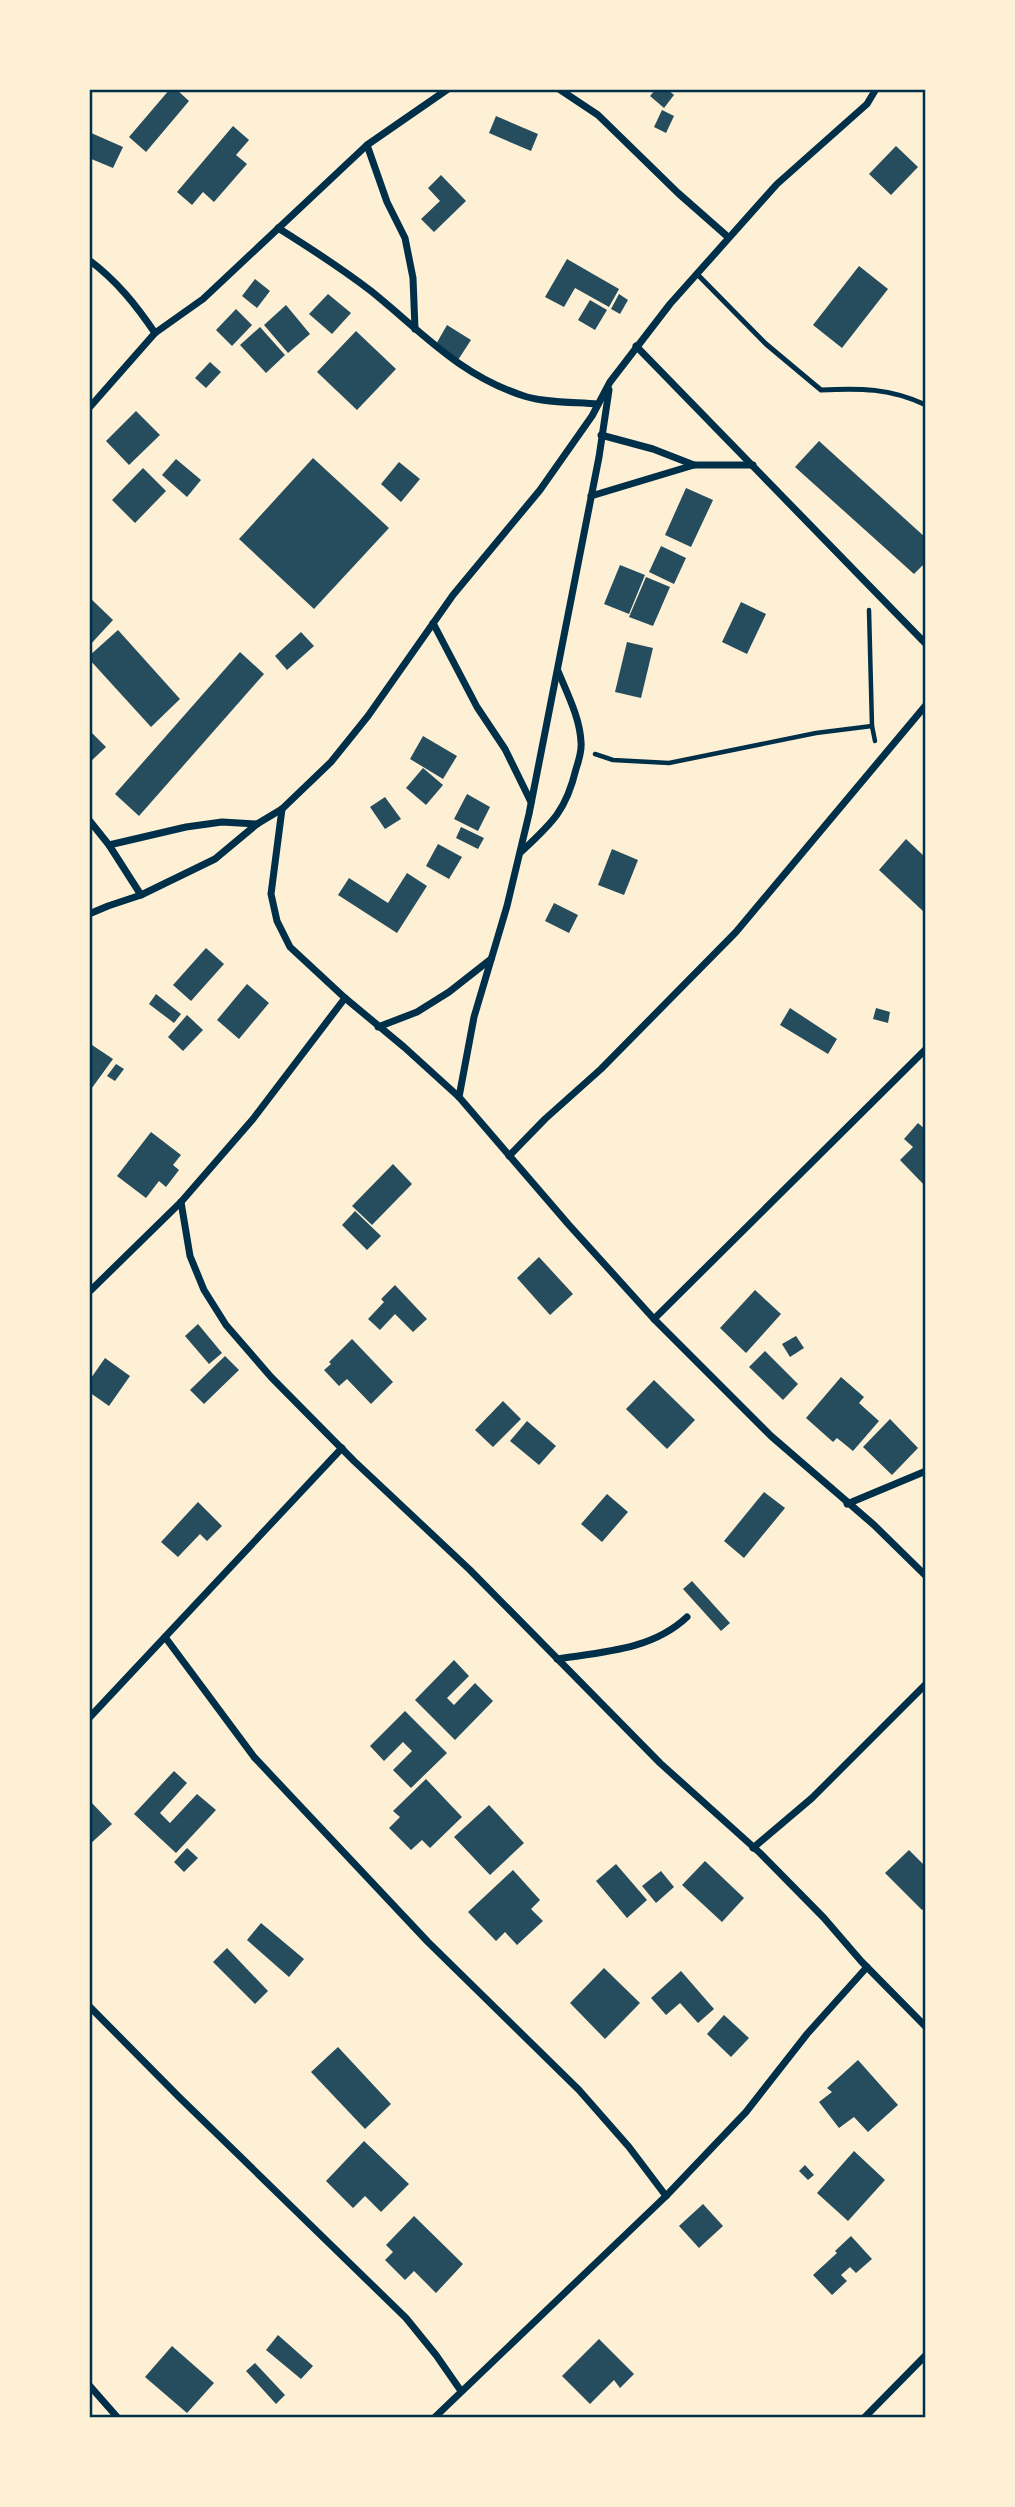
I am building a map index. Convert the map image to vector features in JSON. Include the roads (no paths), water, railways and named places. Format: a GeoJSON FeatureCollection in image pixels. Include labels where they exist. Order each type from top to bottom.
{"type":"FeatureCollection","features":[{"type":"Feature","properties":{"kind":"street"},"geometry":{"type":"LineString","coordinates":[[89,408],[155,333],[203,299],[367,145],[447,89]]}},
{"type":"Feature","properties":{"kind":"street"},"geometry":{"type":"LineString","coordinates":[[559,89],[598,115],[678,193],[728,237]]}},
{"type":"Feature","properties":{"kind":"street"},"geometry":{"type":"LineString","coordinates":[[89,915],[108,905],[141,895],[215,859],[257,824],[282,809],[331,762],[368,716],[453,595],[540,490],[636,346],[728,237],[777,184],[867,104],[876,89]]}},
{"type":"Feature","properties":{"kind":"street"},"geometry":{"type":"LineString","coordinates":[[367,145],[387,202],[405,238],[413,278],[415,329]]}},
{"type":"Feature","properties":{"kind":"street"},"geometry":{"type":"LineString","coordinates":[[278,228],[322,255],[470,373],[526,397],[598,404]]}},
{"type":"Feature","properties":{"kind":"street"},"geometry":{"type":"LineString","coordinates":[[89,260],[133,300],[155,333]]}},
{"type":"Feature","properties":{"kind":"street"},"geometry":{"type":"LineString","coordinates":[[636,346],[926,645]]}},
{"type":"Feature","properties":{"kind":"street"},"geometry":{"type":"LineString","coordinates":[[459,1097],[474,1017],[520,852],[531,802],[591,496],[610,382]]}},
{"type":"Feature","properties":{"kind":"street"},"geometry":{"type":"LineString","coordinates":[[601,435],[653,449],[694,465]]}},
{"type":"Feature","properties":{"kind":"street"},"geometry":{"type":"LineString","coordinates":[[591,496],[694,465],[753,465]]}},
{"type":"Feature","properties":{"kind":"street"},"geometry":{"type":"LineString","coordinates":[[433,623],[477,708],[505,749],[531,802]]}},
{"type":"Feature","properties":{"kind":"street"},"geometry":{"type":"LineString","coordinates":[[520,852],[550,824],[564,806],[572,788],[581,750],[575,714],[558,670]]}},
{"type":"Feature","properties":{"kind":"street"},"geometry":{"type":"LineString","coordinates":[[509,1157],[545,1119],[601,1069],[736,932],[878,759],[926,705]]}},
{"type":"Feature","properties":{"kind":"street"},"geometry":{"type":"LineString","coordinates":[[282,809],[271,894],[277,922],[290,947],[459,1097],[654,1319],[771,1436],[874,1525],[926,1576]]}},
{"type":"Feature","properties":{"kind":"street"},"geometry":{"type":"LineString","coordinates":[[89,820],[109,845],[141,895]]}},
{"type":"Feature","properties":{"kind":"street"},"geometry":{"type":"LineString","coordinates":[[109,845],[222,822],[257,824]]}},
{"type":"Feature","properties":{"kind":"street"},"geometry":{"type":"LineString","coordinates":[[378,1027],[417,1012],[449,992],[491,959]]}},
{"type":"Feature","properties":{"kind":"street"},"geometry":{"type":"LineString","coordinates":[[89,1292],[181,1202],[253,1119],[345,998]]}},
{"type":"Feature","properties":{"kind":"street"},"geometry":{"type":"LineString","coordinates":[[654,1319],[926,1049]]}},
{"type":"Feature","properties":{"kind":"street"},"geometry":{"type":"LineString","coordinates":[[181,1202],[190,1256],[204,1290],[226,1325],[271,1377],[470,1570],[660,1763],[753,1848],[824,1918],[926,2027]]}},
{"type":"Feature","properties":{"kind":"street"},"geometry":{"type":"LineString","coordinates":[[89,1718],[342,1448]]}},
{"type":"Feature","properties":{"kind":"street"},"geometry":{"type":"LineString","coordinates":[[847,1504],[926,1471]]}},
{"type":"Feature","properties":{"kind":"street"},"geometry":{"type":"LineString","coordinates":[[557,1659],[613,1651],[650,1641],[672,1631],[687,1617]]}},
{"type":"Feature","properties":{"kind":"street"},"geometry":{"type":"LineString","coordinates":[[165,1637],[254,1757],[428,1942],[579,2090],[629,2147],[666,2196]]}},
{"type":"Feature","properties":{"kind":"street"},"geometry":{"type":"LineString","coordinates":[[753,1848],[812,1798],[926,1684]]}},
{"type":"Feature","properties":{"kind":"street"},"geometry":{"type":"LineString","coordinates":[[434,2418],[666,2196],[746,2112],[807,2034],[867,1967]]}},
{"type":"Feature","properties":{"kind":"street"},"geometry":{"type":"LineString","coordinates":[[89,2006],[406,2318],[461,2391]]}},
{"type":"Feature","properties":{"kind":"street"},"geometry":{"type":"LineString","coordinates":[[864,2418],[926,2355]]}},
{"type":"Feature","properties":{"kind":"street"},"geometry":{"type":"LineString","coordinates":[[89,2385],[118,2418]]}},
{"type":"Feature","properties":{"kind":"lane"},"geometry":{"type":"LineString","coordinates":[[697,274],[766,345],[821,390],[865,388],[907,397],[926,405]]}}]}
